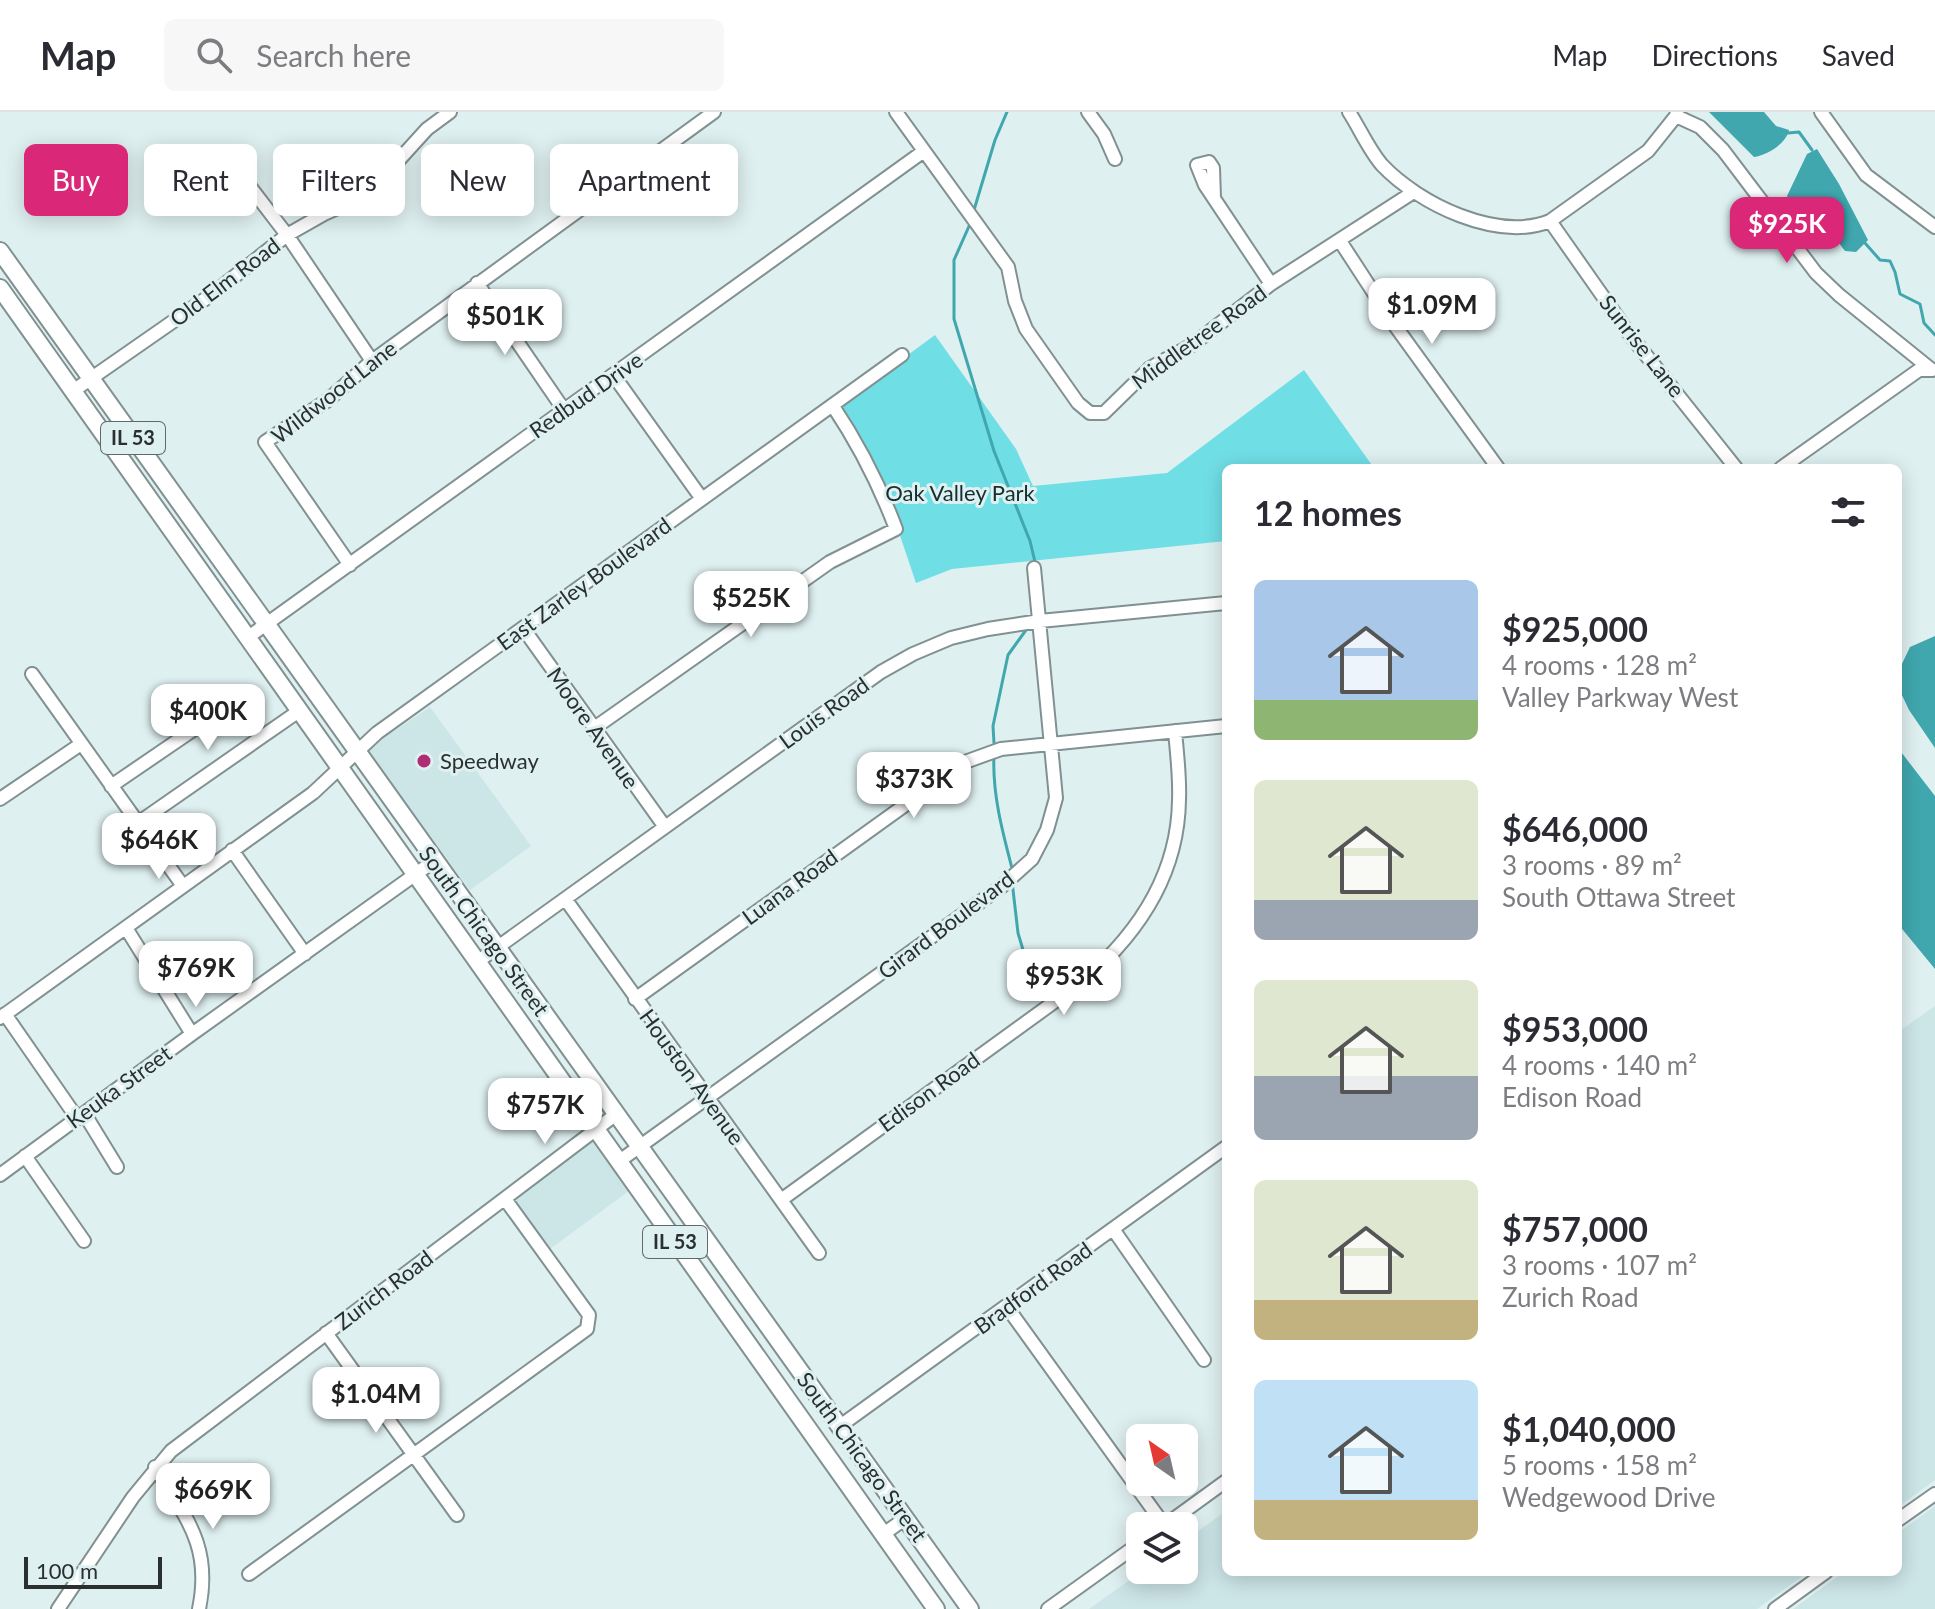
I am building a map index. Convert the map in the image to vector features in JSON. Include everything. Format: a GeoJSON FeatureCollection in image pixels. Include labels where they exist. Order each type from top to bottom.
{"type":"FeatureCollection","features":[{"type":"Feature","properties":{"kind":"main road","name":"South Chicago Street"},"geometry":{"type":"LineString","coordinates":[[0,251],[970,1609]]}},
{"type":"Feature","properties":{"kind":"main road","name":"South Chicago Street"},"geometry":{"type":"LineString","coordinates":[[0,288],[936,1609]]}},
{"type":"Feature","properties":{"kind":"street","name":"Old Elm Road"},"geometry":{"type":"LineString","coordinates":[[73,391],[211,295],[287,235],[356,200],[378,183],[427,129],[450,112]]}},
{"type":"Feature","properties":{"kind":"street","name":"Middletree Road"},"geometry":{"type":"LineString","coordinates":[[896,112],[1008,267],[1015,301],[1026,329],[1078,403],[1090,413],[1104,413],[1150,368],[1192,345],[1271,284],[1412,193]]}},
{"type":"Feature","properties":{"kind":"street"},"geometry":{"type":"LineString","coordinates":[[1088,112],[1104,134],[1115,159]]}},
{"type":"Feature","properties":{"kind":"street"},"geometry":{"type":"LineString","coordinates":[[1349,112],[1380,162],[1412,193],[1477,222],[1510,228],[1535,227],[1550,221],[1648,151],[1677,114],[1700,127],[1723,150],[1824,280],[1933,370]]}},
{"type":"Feature","properties":{"kind":"street"},"geometry":{"type":"LineString","coordinates":[[1821,112],[1866,175],[1935,227]]}},
{"type":"Feature","properties":{"kind":"street","name":"Wildwood Lane"},"geometry":{"type":"LineString","coordinates":[[350,565],[265,442],[328,400],[372,361],[709,113]]}},
{"type":"Feature","properties":{"kind":"street","name":"Redbud Drive"},"geometry":{"type":"LineString","coordinates":[[247,638],[924,151]]}},
{"type":"Feature","properties":{"kind":"street"},"geometry":{"type":"LineString","coordinates":[[257,196],[372,361]]}},
{"type":"Feature","properties":{"kind":"street"},"geometry":{"type":"LineString","coordinates":[[1214,198],[1271,284]]}},
{"type":"Feature","properties":{"kind":"street","name":"Sunrise Lane"},"geometry":{"type":"LineString","coordinates":[[1550,221],[1630,335],[1733,464]]}},
{"type":"Feature","properties":{"kind":"street"},"geometry":{"type":"LineString","coordinates":[[1340,241],[1396,327],[1495,464]]}},
{"type":"Feature","properties":{"kind":"street"},"geometry":{"type":"LineString","coordinates":[[477,283],[564,410]]}},
{"type":"Feature","properties":{"kind":"street","name":"East Zarley Boulevard"},"geometry":{"type":"LineString","coordinates":[[2,1016],[313,793],[377,733],[902,355]]}},
{"type":"Feature","properties":{"kind":"street"},"geometry":{"type":"LineString","coordinates":[[1787,464],[1919,370],[1933,370]]}},
{"type":"Feature","properties":{"kind":"street"},"geometry":{"type":"LineString","coordinates":[[614,376],[702,499]]}},
{"type":"Feature","properties":{"kind":"street"},"geometry":{"type":"LineString","coordinates":[[593,729],[830,562],[896,529],[880,485],[857,441],[833,406]]}},
{"type":"Feature","properties":{"kind":"street","name":"Girard Boulevard"},"geometry":{"type":"LineString","coordinates":[[618,1162],[1001,887],[1032,859],[1047,830],[1056,798],[1034,568]]}},
{"type":"Feature","properties":{"kind":"street","name":"Louis Road"},"geometry":{"type":"LineString","coordinates":[[477,962],[881,672],[913,654],[964,635],[1040,621],[1222,603]]}},
{"type":"Feature","properties":{"kind":"street","name":"Moore Avenue"},"geometry":{"type":"LineString","coordinates":[[523,628],[665,827]]}},
{"type":"Feature","properties":{"kind":"street"},"geometry":{"type":"LineString","coordinates":[[32,674],[183,886]]}},
{"type":"Feature","properties":{"kind":"street"},"geometry":{"type":"LineString","coordinates":[[138,823],[299,711]]}},
{"type":"Feature","properties":{"kind":"street","name":"Luana Road"},"geometry":{"type":"LineString","coordinates":[[635,999],[965,762],[1001,749],[1051,742],[1222,726]]}},
{"type":"Feature","properties":{"kind":"street"},"geometry":{"type":"LineString","coordinates":[[111,786],[193,730]]}},
{"type":"Feature","properties":{"kind":"street","name":"Edison Road"},"geometry":{"type":"LineString","coordinates":[[781,1200],[1071,990],[1114,954],[1144,914],[1158,889],[1176,840],[1179,800],[1175,731]]}},
{"type":"Feature","properties":{"kind":"street"},"geometry":{"type":"LineString","coordinates":[[0,799],[81,744]]}},
{"type":"Feature","properties":{"kind":"street"},"geometry":{"type":"LineString","coordinates":[[232,850],[305,954]]}},
{"type":"Feature","properties":{"kind":"street","name":"Keuka Street"},"geometry":{"type":"LineString","coordinates":[[0,1175],[434,861]]}},
{"type":"Feature","properties":{"kind":"street","name":"Houston Avenue"},"geometry":{"type":"LineString","coordinates":[[566,900],[819,1253]]}},
{"type":"Feature","properties":{"kind":"street"},"geometry":{"type":"LineString","coordinates":[[126,928],[192,1034]]}},
{"type":"Feature","properties":{"kind":"street"},"geometry":{"type":"LineString","coordinates":[[2,1016],[117,1167]]}},
{"type":"Feature","properties":{"kind":"street","name":"Zurich Road"},"geometry":{"type":"LineString","coordinates":[[58,1609],[155,1467],[188,1437],[615,1115]]}},
{"type":"Feature","properties":{"kind":"street","name":"Bradford Road"},"geometry":{"type":"LineString","coordinates":[[840,1426],[1222,1150]]}},
{"type":"Feature","properties":{"kind":"street"},"geometry":{"type":"LineString","coordinates":[[25,1156],[84,1241]]}},
{"type":"Feature","properties":{"kind":"street"},"geometry":{"type":"LineString","coordinates":[[249,1574],[587,1329],[589,1315],[505,1199]]}},
{"type":"Feature","properties":{"kind":"street"},"geometry":{"type":"LineString","coordinates":[[1113,1229],[1204,1360]]}},
{"type":"Feature","properties":{"kind":"street"},"geometry":{"type":"LineString","coordinates":[[1007,1307],[1154,1512]]}},
{"type":"Feature","properties":{"kind":"street"},"geometry":{"type":"LineString","coordinates":[[326,1333],[457,1515]]}},
{"type":"Feature","properties":{"kind":"street"},"geometry":{"type":"LineString","coordinates":[[155,1467],[192,1528],[201,1551],[204,1581],[199,1609]]}},
{"type":"Feature","properties":{"kind":"street"},"geometry":{"type":"LineString","coordinates":[[1183,1512],[1222,1484]]}},
{"type":"Feature","properties":{"kind":"street"},"geometry":{"type":"LineString","coordinates":[[1902,1517],[1935,1494]]}},
{"type":"Feature","properties":{"kind":"street"},"geometry":{"type":"LineString","coordinates":[[882,1535],[906,1518]]}},
{"type":"Feature","properties":{"kind":"street"},"geometry":{"type":"LineString","coordinates":[[1048,1609],[1126,1553]]}},
{"type":"Feature","properties":{"kind":"street"},"geometry":{"type":"LineString","coordinates":[[1775,1609],[1820,1576]]}},
{"type":"Feature","properties":{"kind":"shaded area"},"geometry":{"type":"Polygon","coordinates":[[[1709,112],[1764,112],[1776,126],[1789,130],[1775,148],[1754,157],[1709,112]]]}},
{"type":"Feature","properties":{"kind":"shaded area"},"geometry":{"type":"Polygon","coordinates":[[[1817,149],[1868,240],[1856,252],[1845,251],[1818,221],[1795,218],[1787,196],[1807,154],[1817,149]]]}},
{"type":"Feature","properties":{"kind":"shaded area"},"geometry":{"type":"Polygon","coordinates":[[[1935,636],[1935,748],[1902,695],[1902,664],[1910,647],[1935,636]]]}},
{"type":"Feature","properties":{"kind":"shaded area"},"geometry":{"type":"Polygon","coordinates":[[[430,707],[531,846],[470,890],[367,749],[430,707]]]}},
{"type":"Feature","properties":{"kind":"shaded area"},"geometry":{"type":"Polygon","coordinates":[[[1902,753],[1935,796],[1935,969],[1902,929],[1902,753]]]}},
{"type":"Feature","properties":{"kind":"shaded area"},"geometry":{"type":"Polygon","coordinates":[[[1935,1006],[1935,1480],[1902,1504],[1902,1029],[1935,1006]]]}},
{"type":"Feature","properties":{"kind":"shaded area"},"geometry":{"type":"Polygon","coordinates":[[[594,1134],[633,1188],[550,1249],[513,1197],[594,1134]]]}},
{"type":"Feature","properties":{"kind":"shaded area"},"geometry":{"type":"Polygon","coordinates":[[[1935,1506],[1935,1609],[1793,1609],[1838,1576],[1902,1576],[1902,1530],[1935,1506]]]}},
{"type":"Feature","properties":{"kind":"shaded area"},"geometry":{"type":"Polygon","coordinates":[[[1222,1514],[1222,1576],[1802,1576],[1757,1609],[1089,1609],[1126,1583],[1198,1584],[1198,1531],[1222,1514]]]}},
{"type":"Feature","properties":{"kind":"green space","name":"Oak Valley Park"},"geometry":{"type":"Polygon","coordinates":[[[935,335],[1016,449],[1033,486],[1167,473],[1304,370],[1371,464],[1222,464],[1222,541],[952,569],[916,583],[882,482],[837,407],[935,335]]]}},
{"type":"Feature","properties":{"kind":"waterway"},"geometry":{"type":"LineString","coordinates":[[974,210],[995,140],[1007,112]]}},
{"type":"Feature","properties":{"kind":"waterway"},"geometry":{"type":"LineString","coordinates":[[1788,133],[1799,132],[1812,150]]}},
{"type":"Feature","properties":{"kind":"waterway"},"geometry":{"type":"LineString","coordinates":[[970,224],[954,260],[954,319],[994,451],[1030,541],[1036,566]]}},
{"type":"Feature","properties":{"kind":"waterway"},"geometry":{"type":"LineString","coordinates":[[1865,243],[1880,260],[1890,261],[1900,294],[1920,304],[1924,323],[1935,335]]}},
{"type":"Feature","properties":{"kind":"waterway"},"geometry":{"type":"LineString","coordinates":[[994,743],[993,726],[1008,655],[1026,630]]}},
{"type":"Feature","properties":{"kind":"waterway"},"geometry":{"type":"LineString","coordinates":[[994,755],[996,799],[1013,872]]}},
{"type":"Feature","properties":{"kind":"waterway"},"geometry":{"type":"LineString","coordinates":[[1012,881],[1018,933],[1029,970]]}},
{"type":"Feature","properties":{"kind":"place","name":"Speedway"},"geometry":{"type":"Point","coordinates":[424,761]}}]}
